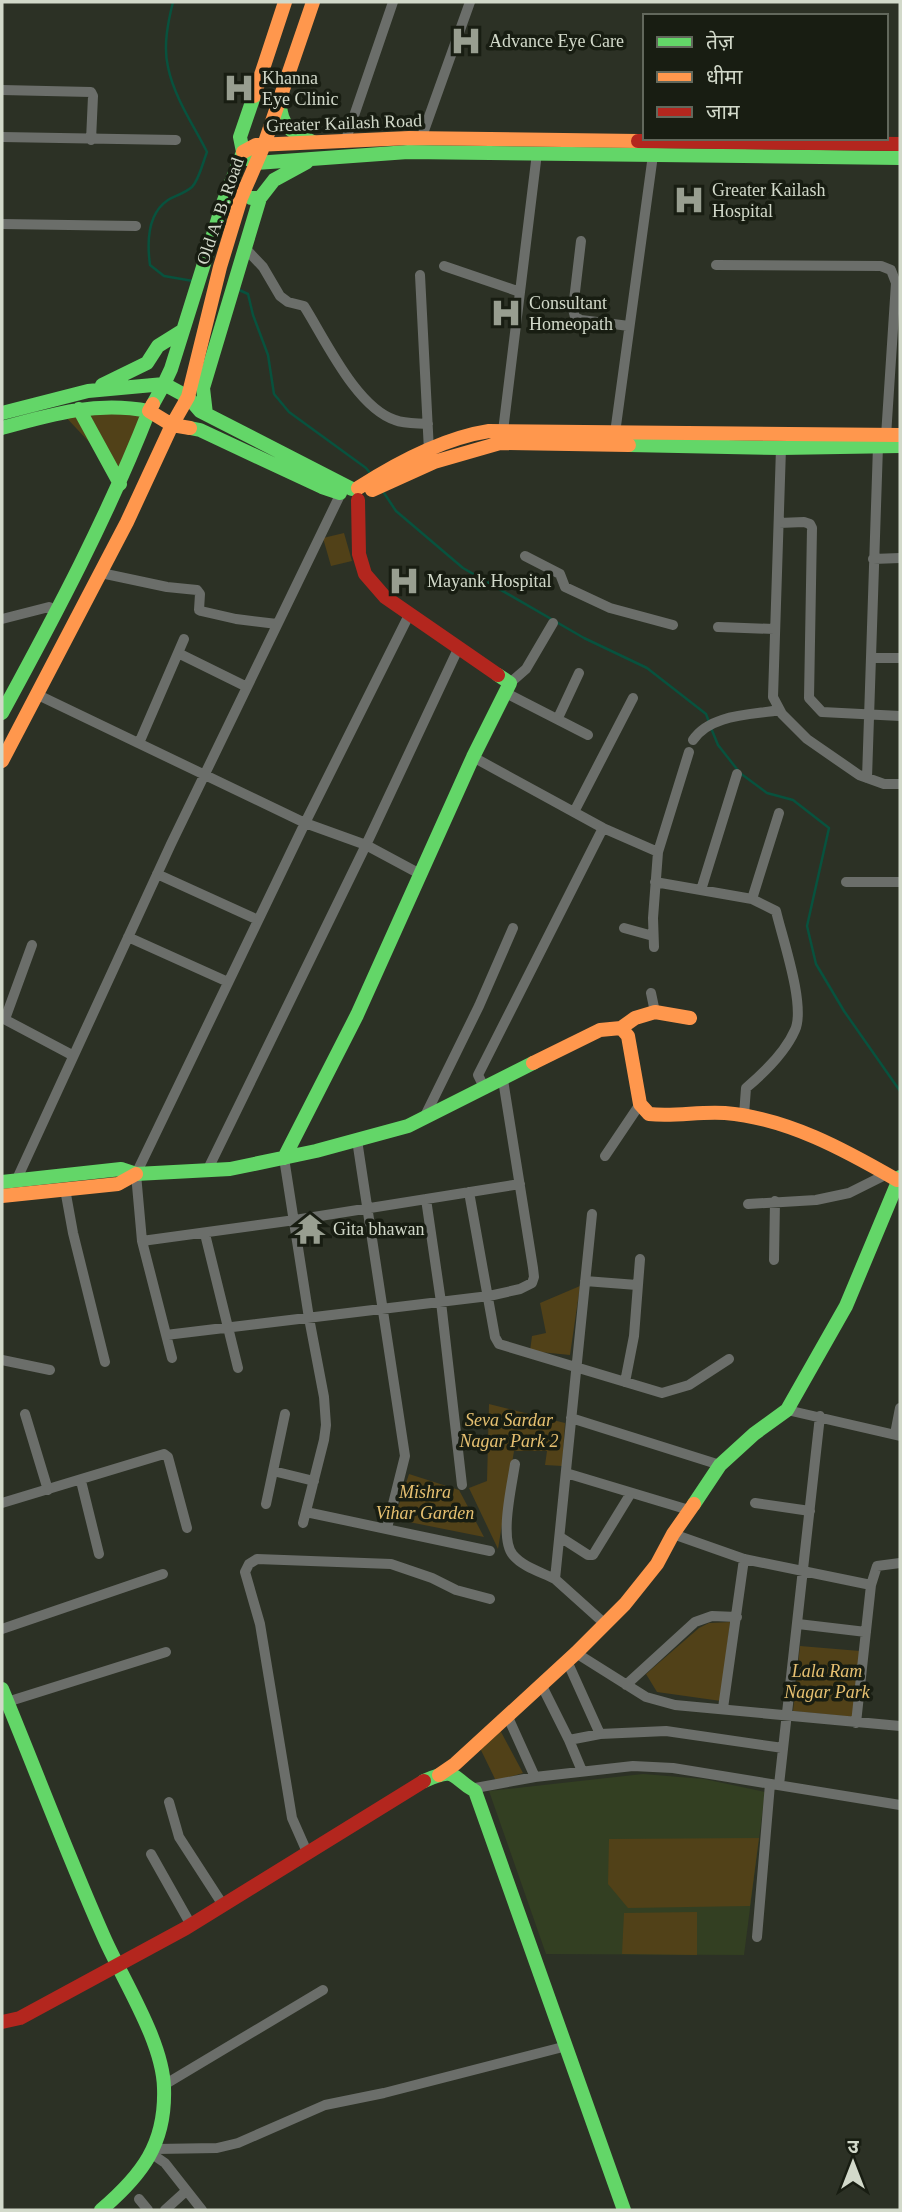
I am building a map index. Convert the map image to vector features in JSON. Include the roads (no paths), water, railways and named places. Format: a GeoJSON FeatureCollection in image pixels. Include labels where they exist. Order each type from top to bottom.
{"type":"FeatureCollection","features":[{"type":"Feature","properties":{"kind":"main road","name":"Old A. B. Road"},"geometry":{"type":"LineString","coordinates":[[149,411],[171,369],[285,2]]}},
{"type":"Feature","properties":{"kind":"main road","name":"Old A. B. Road"},"geometry":{"type":"LineString","coordinates":[[172,425],[188,397],[220,267],[313,2]]}},
{"type":"Feature","properties":{"kind":"main road"},"geometry":{"type":"LineString","coordinates":[[281,92],[280,116],[287,130],[316,143]]}},
{"type":"Feature","properties":{"kind":"main road","name":"Greater Kailash Road"},"geometry":{"type":"LineString","coordinates":[[241,145],[249,147],[421,139],[900,144]]}},
{"type":"Feature","properties":{"kind":"main road"},"geometry":{"type":"LineString","coordinates":[[241,145],[247,158],[256,163]]}},
{"type":"Feature","properties":{"kind":"main road","name":"Greater Kailash Road"},"geometry":{"type":"LineString","coordinates":[[256,163],[408,152],[900,158]]}},
{"type":"Feature","properties":{"kind":"main road"},"geometry":{"type":"LineString","coordinates":[[206,414],[203,388],[260,198],[274,178],[310,159]]}},
{"type":"Feature","properties":{"kind":"main road"},"geometry":{"type":"LineString","coordinates":[[242,198],[260,198]]}},
{"type":"Feature","properties":{"kind":"main road"},"geometry":{"type":"LineString","coordinates":[[212,296],[227,304]]}},
{"type":"Feature","properties":{"kind":"main road"},"geometry":{"type":"LineString","coordinates":[[88,391],[147,363],[158,346],[182,331]]}},
{"type":"Feature","properties":{"kind":"main road"},"geometry":{"type":"LineString","coordinates":[[2,413],[88,391],[164,384],[188,397],[200,411],[358,492]]}},
{"type":"Feature","properties":{"kind":"main road"},"geometry":{"type":"LineString","coordinates":[[2,428],[79,409],[105,405],[127,406],[149,411],[172,425],[200,430],[322,487],[358,492],[429,451],[478,433],[503,431],[888,439],[900,446]]}},
{"type":"Feature","properties":{"kind":"main road"},"geometry":{"type":"LineString","coordinates":[[79,409],[120,484]]}},
{"type":"Feature","properties":{"kind":"main road"},"geometry":{"type":"LineString","coordinates":[[2,713],[73,583],[120,484],[149,411]]}},
{"type":"Feature","properties":{"kind":"main road"},"geometry":{"type":"LineString","coordinates":[[2,761],[101,573],[172,425]]}},
{"type":"Feature","properties":{"kind":"main road"},"geometry":{"type":"LineString","coordinates":[[163,445],[200,430]]}},
{"type":"Feature","properties":{"kind":"main road"},"geometry":{"type":"LineString","coordinates":[[389,475],[474,447],[500,443],[781,447],[888,439]]}},
{"type":"Feature","properties":{"kind":"main road"},"geometry":{"type":"LineString","coordinates":[[284,1158],[357,1014],[473,757],[508,688],[385,597],[365,574],[359,554],[358,492]]}},
{"type":"Feature","properties":{"kind":"main road"},"geometry":{"type":"LineString","coordinates":[[9,1181],[121,1169],[136,1174],[207,1171],[284,1158],[408,1126],[600,1030],[621,1028],[635,1018],[655,1012],[690,1018]]}},
{"type":"Feature","properties":{"kind":"main road"},"geometry":{"type":"LineString","coordinates":[[439,1776],[572,1657],[625,1604],[657,1564],[673,1534],[720,1465],[754,1434],[787,1410],[846,1306],[895,1177],[791,1129],[744,1115],[657,1115],[644,1111],[640,1104],[628,1036],[621,1028]]}},
{"type":"Feature","properties":{"kind":"main road"},"geometry":{"type":"LineString","coordinates":[[2,1196],[118,1184],[136,1174]]}},
{"type":"Feature","properties":{"kind":"main road"},"geometry":{"type":"LineString","coordinates":[[5,1695],[157,2056],[164,2085],[154,2151],[128,2186],[101,2210]]}},
{"type":"Feature","properties":{"kind":"main road"},"geometry":{"type":"LineString","coordinates":[[2,2022],[20,2018],[191,1925],[415,1785],[451,1774],[459,1777],[475,1791],[491,1832],[591,2128],[615,2210]]}},
{"type":"Feature","properties":{"kind":"main road"},"geometry":{"type":"LineString","coordinates":[[470,1789],[467,1794],[559,2048],[624,2210]]}},
{"type":"Feature","properties":{"kind":"street"},"geometry":{"type":"LineString","coordinates":[[345,142],[393,2]]}},
{"type":"Feature","properties":{"kind":"street"},"geometry":{"type":"LineString","coordinates":[[421,139],[470,2]]}},
{"type":"Feature","properties":{"kind":"street"},"geometry":{"type":"LineString","coordinates":[[2,90],[91,92],[91,140]]}},
{"type":"Feature","properties":{"kind":"street"},"geometry":{"type":"LineString","coordinates":[[2,137],[176,140]]}},
{"type":"Feature","properties":{"kind":"street"},"geometry":{"type":"LineString","coordinates":[[503,431],[537,153]]}},
{"type":"Feature","properties":{"kind":"street"},"geometry":{"type":"LineString","coordinates":[[615,433],[653,155]]}},
{"type":"Feature","properties":{"kind":"street"},"geometry":{"type":"LineString","coordinates":[[2,224],[136,226]]}},
{"type":"Feature","properties":{"kind":"street"},"geometry":{"type":"LineString","coordinates":[[581,241],[573,309],[575,317],[629,327]]}},
{"type":"Feature","properties":{"kind":"street"},"geometry":{"type":"LineString","coordinates":[[245,248],[263,267],[281,296],[288,302],[304,306],[335,360],[373,407],[394,420],[428,424]]}},
{"type":"Feature","properties":{"kind":"street"},"geometry":{"type":"LineString","coordinates":[[716,265],[881,266],[897,276],[888,439],[873,559],[867,778]]}},
{"type":"Feature","properties":{"kind":"street"},"geometry":{"type":"LineString","coordinates":[[444,266],[520,292]]}},
{"type":"Feature","properties":{"kind":"street"},"geometry":{"type":"LineString","coordinates":[[420,275],[429,451]]}},
{"type":"Feature","properties":{"kind":"street"},"geometry":{"type":"LineString","coordinates":[[781,447],[773,697],[780,710],[807,739],[859,775],[884,784],[900,784]]}},
{"type":"Feature","properties":{"kind":"street"},"geometry":{"type":"LineString","coordinates":[[9,1181],[72,1055],[277,624],[358,492]]}},
{"type":"Feature","properties":{"kind":"street"},"geometry":{"type":"LineString","coordinates":[[779,523],[804,522],[812,528],[809,698],[822,712],[900,716]]}},
{"type":"Feature","properties":{"kind":"street"},"geometry":{"type":"LineString","coordinates":[[525,556],[560,574],[565,587],[610,608],[673,625]]}},
{"type":"Feature","properties":{"kind":"street"},"geometry":{"type":"LineString","coordinates":[[873,559],[900,558]]}},
{"type":"Feature","properties":{"kind":"street"},"geometry":{"type":"LineString","coordinates":[[101,573],[167,587],[197,590],[200,594],[201,611],[236,620],[277,624]]}},
{"type":"Feature","properties":{"kind":"street"},"geometry":{"type":"LineString","coordinates":[[2,619],[48,607],[57,611]]}},
{"type":"Feature","properties":{"kind":"street"},"geometry":{"type":"LineString","coordinates":[[172,1358],[142,1241],[136,1174],[305,823],[410,613]]}},
{"type":"Feature","properties":{"kind":"street"},"geometry":{"type":"LineString","coordinates":[[553,623],[526,669],[508,688],[588,734]]}},
{"type":"Feature","properties":{"kind":"street"},"geometry":{"type":"LineString","coordinates":[[718,627],[774,629]]}},
{"type":"Feature","properties":{"kind":"street"},"geometry":{"type":"LineString","coordinates":[[139,743],[184,639]]}},
{"type":"Feature","properties":{"kind":"street"},"geometry":{"type":"LineString","coordinates":[[207,1171],[458,649]]}},
{"type":"Feature","properties":{"kind":"street"},"geometry":{"type":"LineString","coordinates":[[178,653],[247,687]]}},
{"type":"Feature","properties":{"kind":"street"},"geometry":{"type":"LineString","coordinates":[[871,658],[900,658]]}},
{"type":"Feature","properties":{"kind":"street"},"geometry":{"type":"LineString","coordinates":[[558,718],[579,673]]}},
{"type":"Feature","properties":{"kind":"street"},"geometry":{"type":"LineString","coordinates":[[36,694],[305,823],[366,845],[420,874]]}},
{"type":"Feature","properties":{"kind":"street"},"geometry":{"type":"LineString","coordinates":[[573,812],[633,698]]}},
{"type":"Feature","properties":{"kind":"street"},"geometry":{"type":"LineString","coordinates":[[694,740],[708,725],[780,710]]}},
{"type":"Feature","properties":{"kind":"street"},"geometry":{"type":"LineString","coordinates":[[624,928],[654,942],[654,882],[658,852],[689,752]]}},
{"type":"Feature","properties":{"kind":"street"},"geometry":{"type":"LineString","coordinates":[[473,757],[603,828],[658,852]]}},
{"type":"Feature","properties":{"kind":"street"},"geometry":{"type":"LineString","coordinates":[[701,890],[737,774]]}},
{"type":"Feature","properties":{"kind":"street"},"geometry":{"type":"LineString","coordinates":[[752,899],[779,813]]}},
{"type":"Feature","properties":{"kind":"street"},"geometry":{"type":"LineString","coordinates":[[485,1089],[478,1076],[603,828]]}},
{"type":"Feature","properties":{"kind":"street"},"geometry":{"type":"LineString","coordinates":[[157,874],[258,920]]}},
{"type":"Feature","properties":{"kind":"street"},"geometry":{"type":"LineString","coordinates":[[654,882],[752,899],[776,911],[794,981],[797,1028],[771,1065],[746,1088],[744,1115]]}},
{"type":"Feature","properties":{"kind":"street"},"geometry":{"type":"LineString","coordinates":[[846,882],[900,882]]}},
{"type":"Feature","properties":{"kind":"street"},"geometry":{"type":"LineString","coordinates":[[424,1118],[479,1006],[513,928]]}},
{"type":"Feature","properties":{"kind":"street"},"geometry":{"type":"LineString","coordinates":[[128,937],[228,982]]}},
{"type":"Feature","properties":{"kind":"street"},"geometry":{"type":"LineString","coordinates":[[32,946],[3,1019],[72,1055]]}},
{"type":"Feature","properties":{"kind":"street"},"geometry":{"type":"LineString","coordinates":[[651,993],[655,1012]]}},
{"type":"Feature","properties":{"kind":"street"},"geometry":{"type":"LineString","coordinates":[[166,1335],[489,1296],[520,1289],[532,1283],[534,1277],[503,1080]]}},
{"type":"Feature","properties":{"kind":"street"},"geometry":{"type":"LineString","coordinates":[[605,1156],[640,1104]]}},
{"type":"Feature","properties":{"kind":"street"},"geometry":{"type":"LineString","coordinates":[[357,1140],[405,1456],[387,1528]]}},
{"type":"Feature","properties":{"kind":"street"},"geometry":{"type":"LineString","coordinates":[[284,1158],[324,1397],[326,1424],[303,1523]]}},
{"type":"Feature","properties":{"kind":"street"},"geometry":{"type":"LineString","coordinates":[[748,1204],[816,1200],[895,1177]]}},
{"type":"Feature","properties":{"kind":"street"},"geometry":{"type":"LineString","coordinates":[[142,1241],[205,1234],[520,1184]]}},
{"type":"Feature","properties":{"kind":"street"},"geometry":{"type":"LineString","coordinates":[[65,1189],[73,1233],[105,1362]]}},
{"type":"Feature","properties":{"kind":"street"},"geometry":{"type":"LineString","coordinates":[[469,1192],[495,1338],[499,1344],[662,1393],[689,1385],[729,1360]]}},
{"type":"Feature","properties":{"kind":"street"},"geometry":{"type":"LineString","coordinates":[[426,1199],[441,1302],[461,1485]]}},
{"type":"Feature","properties":{"kind":"street"},"geometry":{"type":"LineString","coordinates":[[774,1261],[775,1201]]}},
{"type":"Feature","properties":{"kind":"street"},"geometry":{"type":"LineString","coordinates":[[555,1578],[592,1214]]}},
{"type":"Feature","properties":{"kind":"street"},"geometry":{"type":"LineString","coordinates":[[205,1234],[238,1368]]}},
{"type":"Feature","properties":{"kind":"street"},"geometry":{"type":"LineString","coordinates":[[625,1382],[634,1336],[640,1259]]}},
{"type":"Feature","properties":{"kind":"street"},"geometry":{"type":"LineString","coordinates":[[585,1281],[638,1285]]}},
{"type":"Feature","properties":{"kind":"street"},"geometry":{"type":"LineString","coordinates":[[2,1360],[50,1370]]}},
{"type":"Feature","properties":{"kind":"street"},"geometry":{"type":"LineString","coordinates":[[787,1410],[897,1435],[900,1408]]}},
{"type":"Feature","properties":{"kind":"street"},"geometry":{"type":"LineString","coordinates":[[25,1414],[48,1490]]}},
{"type":"Feature","properties":{"kind":"street"},"geometry":{"type":"LineString","coordinates":[[266,1504],[285,1414]]}},
{"type":"Feature","properties":{"kind":"street"},"geometry":{"type":"LineString","coordinates":[[757,1937],[774,1785],[783,1748],[798,1624],[820,1416]]}},
{"type":"Feature","properties":{"kind":"street"},"geometry":{"type":"LineString","coordinates":[[572,1418],[720,1465]]}},
{"type":"Feature","properties":{"kind":"street"},"geometry":{"type":"LineString","coordinates":[[2,1503],[165,1455],[168,1457],[187,1528]]}},
{"type":"Feature","properties":{"kind":"street"},"geometry":{"type":"LineString","coordinates":[[515,1464],[505,1538],[511,1553],[523,1564],[555,1578],[604,1623]]}},
{"type":"Feature","properties":{"kind":"street"},"geometry":{"type":"LineString","coordinates":[[273,1471],[314,1480]]}},
{"type":"Feature","properties":{"kind":"street"},"geometry":{"type":"LineString","coordinates":[[566,1474],[689,1510]]}},
{"type":"Feature","properties":{"kind":"street"},"geometry":{"type":"LineString","coordinates":[[80,1481],[99,1554]]}},
{"type":"Feature","properties":{"kind":"street"},"geometry":{"type":"LineString","coordinates":[[560,1537],[588,1555],[593,1555],[631,1493]]}},
{"type":"Feature","properties":{"kind":"street"},"geometry":{"type":"LineString","coordinates":[[755,1503],[810,1511]]}},
{"type":"Feature","properties":{"kind":"street"},"geometry":{"type":"LineString","coordinates":[[306,1512],[490,1551]]}},
{"type":"Feature","properties":{"kind":"street"},"geometry":{"type":"LineString","coordinates":[[673,1534],[744,1559],[871,1585]]}},
{"type":"Feature","properties":{"kind":"street"},"geometry":{"type":"LineString","coordinates":[[307,1852],[292,1818],[260,1624],[246,1572],[249,1564],[257,1559],[391,1564],[432,1578],[456,1590],[490,1600]]}},
{"type":"Feature","properties":{"kind":"street"},"geometry":{"type":"LineString","coordinates":[[723,1708],[744,1559]]}},
{"type":"Feature","properties":{"kind":"street"},"geometry":{"type":"LineString","coordinates":[[856,1723],[871,1585],[877,1566],[900,1563]]}},
{"type":"Feature","properties":{"kind":"street"},"geometry":{"type":"LineString","coordinates":[[2,1629],[163,1574]]}},
{"type":"Feature","properties":{"kind":"street"},"geometry":{"type":"LineString","coordinates":[[626,1685],[695,1622],[712,1616],[737,1617]]}},
{"type":"Feature","properties":{"kind":"street"},"geometry":{"type":"LineString","coordinates":[[798,1624],[866,1632]]}},
{"type":"Feature","properties":{"kind":"street"},"geometry":{"type":"LineString","coordinates":[[5,1695],[166,1652]]}},
{"type":"Feature","properties":{"kind":"street"},"geometry":{"type":"LineString","coordinates":[[572,1657],[646,1697],[675,1705],[900,1726]]}},
{"type":"Feature","properties":{"kind":"street"},"geometry":{"type":"LineString","coordinates":[[572,1657],[600,1734]]}},
{"type":"Feature","properties":{"kind":"street"},"geometry":{"type":"LineString","coordinates":[[541,1684],[582,1772]]}},
{"type":"Feature","properties":{"kind":"street"},"geometry":{"type":"LineString","coordinates":[[507,1715],[534,1777]]}},
{"type":"Feature","properties":{"kind":"street"},"geometry":{"type":"LineString","coordinates":[[569,1740],[600,1734],[666,1731],[783,1748]]}},
{"type":"Feature","properties":{"kind":"street"},"geometry":{"type":"LineString","coordinates":[[470,1789],[534,1777],[633,1766],[673,1768],[900,1805]]}},
{"type":"Feature","properties":{"kind":"street"},"geometry":{"type":"LineString","coordinates":[[169,1802],[179,1837],[223,1905]]}},
{"type":"Feature","properties":{"kind":"street"},"geometry":{"type":"LineString","coordinates":[[151,1854],[191,1925]]}},
{"type":"Feature","properties":{"kind":"street"},"geometry":{"type":"LineString","coordinates":[[164,2085],[323,1990]]}},
{"type":"Feature","properties":{"kind":"street"},"geometry":{"type":"LineString","coordinates":[[154,2151],[217,2148],[237,2143],[325,2105],[384,2093],[559,2048]]}},
{"type":"Feature","properties":{"kind":"street"},"geometry":{"type":"LineString","coordinates":[[154,2151],[202,2210]]}},
{"type":"Feature","properties":{"kind":"street"},"geometry":{"type":"LineString","coordinates":[[165,2210],[186,2191]]}},
{"type":"Feature","properties":{"kind":"street"},"geometry":{"type":"LineString","coordinates":[[139,2199],[148,2210]]}},
{"type":"Feature","properties":{"kind":"waterway"},"geometry":{"type":"LineString","coordinates":[[173,2],[166,42],[168,67],[180,100],[207,152],[192,187],[168,200],[156,213],[150,230],[149,256],[150,265],[164,276],[193,281]]}},
{"type":"Feature","properties":{"kind":"waterway"},"geometry":{"type":"LineString","coordinates":[[237,289],[248,294],[268,355],[274,394],[289,412],[370,473]]}},
{"type":"Feature","properties":{"kind":"waterway"},"geometry":{"type":"LineString","coordinates":[[382,490],[396,511],[463,568],[584,638],[647,668],[706,714],[709,722]]}},
{"type":"Feature","properties":{"kind":"waterway"},"geometry":{"type":"LineString","coordinates":[[711,728],[718,745],[740,773],[767,793],[793,800],[829,828],[807,926],[816,964],[844,1011],[900,1091]]}},
{"type":"Feature","properties":{"kind":"place","name":"Advance Eye Care"},"geometry":{"type":"Point","coordinates":[466,41]}},
{"type":"Feature","properties":{"kind":"place","name":"Khanna Eye Clinic"},"geometry":{"type":"Point","coordinates":[239,88]}},
{"type":"Feature","properties":{"kind":"place","name":"Greater Kailash Hospital"},"geometry":{"type":"Point","coordinates":[689,200]}},
{"type":"Feature","properties":{"kind":"place","name":"Consultant Homeopath"},"geometry":{"type":"Point","coordinates":[506,313]}},
{"type":"Feature","properties":{"kind":"place","name":"Mayank Hospital"},"geometry":{"type":"Point","coordinates":[404,581]}},
{"type":"Feature","properties":{"kind":"place","name":"Gita bhawan"},"geometry":{"type":"Point","coordinates":[310,1229]}},
{"type":"Feature","properties":{"kind":"park label","name":"Seva Sardar Nagar Park 2"},"geometry":{"type":"Point","coordinates":[509,1430]}},
{"type":"Feature","properties":{"kind":"park label","name":"Mishra Vihar Garden"},"geometry":{"type":"Point","coordinates":[425,1502]}},
{"type":"Feature","properties":{"kind":"park label","name":"Lala Ram Nagar Park"},"geometry":{"type":"Point","coordinates":[827,1681]}}]}
